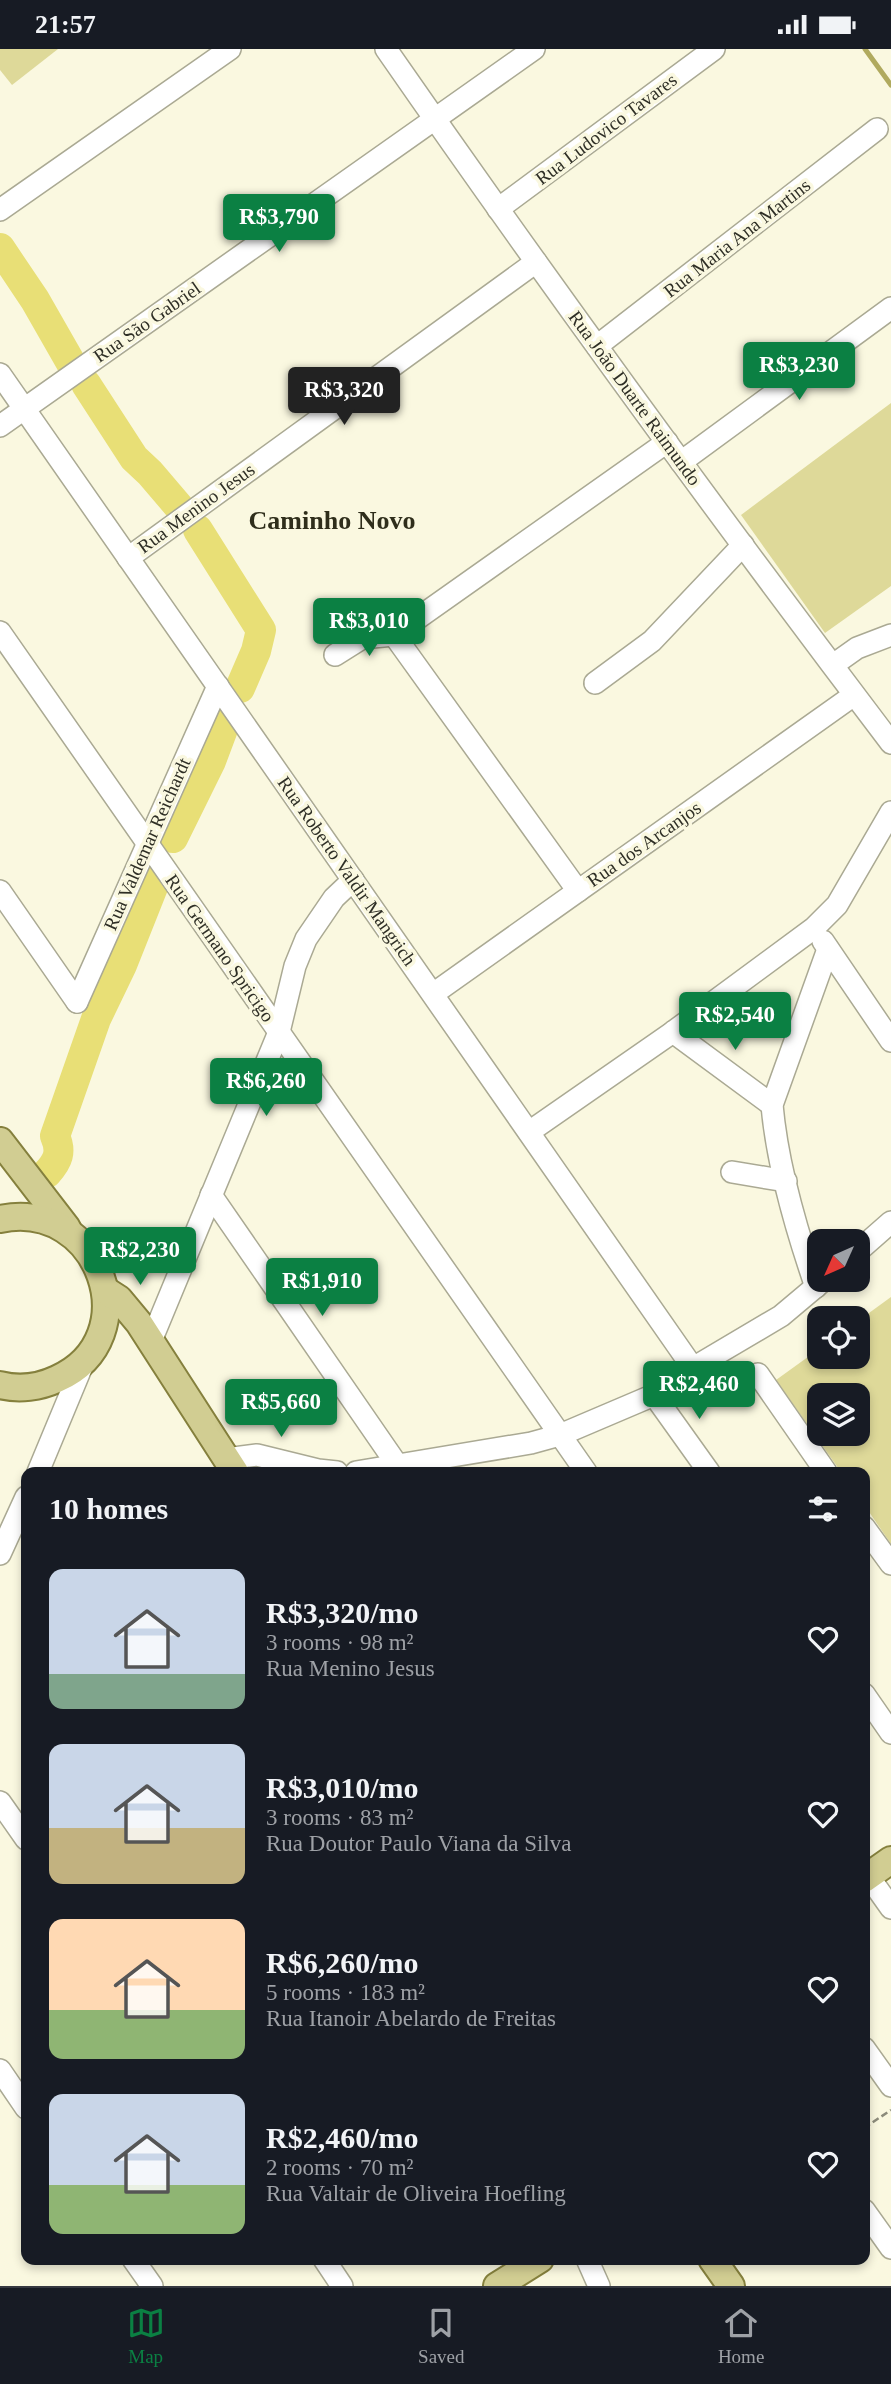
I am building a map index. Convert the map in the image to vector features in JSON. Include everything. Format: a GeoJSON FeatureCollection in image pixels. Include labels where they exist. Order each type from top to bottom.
{"type":"FeatureCollection","features":[{"type":"Feature","properties":{"kind":"main road"},"geometry":{"type":"LineString","coordinates":[[0,1141],[70,1232],[96,1261],[105,1290],[103,1324],[85,1359],[68,1373],[49,1383],[20,1388],[0,1385]]}},
{"type":"Feature","properties":{"kind":"main road"},"geometry":{"type":"LineString","coordinates":[[21,1168],[8,1217],[45,1220],[70,1232]]}},
{"type":"Feature","properties":{"kind":"main road"},"geometry":{"type":"LineString","coordinates":[[105,1290],[119,1299],[145,1332],[231,1465]]}},
{"type":"Feature","properties":{"kind":"main road"},"geometry":{"type":"LineString","coordinates":[[103,1324],[117,1320],[145,1332]]}},
{"type":"Feature","properties":{"kind":"main road"},"geometry":{"type":"LineString","coordinates":[[870,1873],[891,1860]]}},
{"type":"Feature","properties":{"kind":"main road"},"geometry":{"type":"LineString","coordinates":[[497,2286],[530,2265]]}},
{"type":"Feature","properties":{"kind":"main road"},"geometry":{"type":"LineString","coordinates":[[716,2265],[731,2286]]}},
{"type":"Feature","properties":{"kind":"street"},"geometry":{"type":"LineString","coordinates":[[0,210],[230,49]]}},
{"type":"Feature","properties":{"kind":"street","name":"Rua João Duarte Raimundo"},"geometry":{"type":"LineString","coordinates":[[386,49],[681,462],[891,743]]}},
{"type":"Feature","properties":{"kind":"street","name":"Rua São Gabriel"},"geometry":{"type":"LineString","coordinates":[[0,426],[534,49]]}},
{"type":"Feature","properties":{"kind":"street","name":"Rua Ludovico Tavares"},"geometry":{"type":"LineString","coordinates":[[498,209],[714,49]]}},
{"type":"Feature","properties":{"kind":"street","name":"Rua Maria Ana Martins"},"geometry":{"type":"LineString","coordinates":[[597,346],[877,129]]}},
{"type":"Feature","properties":{"kind":"street","name":"Rua Menino Jesus"},"geometry":{"type":"LineString","coordinates":[[128,558],[536,262]]}},
{"type":"Feature","properties":{"kind":"street"},"geometry":{"type":"LineString","coordinates":[[681,462],[891,308]]}},
{"type":"Feature","properties":{"kind":"street","name":"Rua Roberto Valdir Mangrich"},"geometry":{"type":"LineString","coordinates":[[0,374],[693,1368]]}},
{"type":"Feature","properties":{"kind":"street"},"geometry":{"type":"LineString","coordinates":[[335,655],[362,638],[394,635],[667,442]]}},
{"type":"Feature","properties":{"kind":"street"},"geometry":{"type":"LineString","coordinates":[[595,683],[652,641],[743,545]]}},
{"type":"Feature","properties":{"kind":"street","name":"Rua Germano Spricigo"},"geometry":{"type":"LineString","coordinates":[[0,632],[582,1467]]}},
{"type":"Feature","properties":{"kind":"street"},"geometry":{"type":"LineString","coordinates":[[394,635],[578,891]]}},
{"type":"Feature","properties":{"kind":"street"},"geometry":{"type":"LineString","coordinates":[[833,665],[857,648],[891,635]]}},
{"type":"Feature","properties":{"kind":"street","name":"Rua Valdemar Reichardt"},"geometry":{"type":"LineString","coordinates":[[0,891],[77,1002],[218,686]]}},
{"type":"Feature","properties":{"kind":"street","name":"Rua dos Arcanjos"},"geometry":{"type":"LineString","coordinates":[[433,994],[855,695]]}},
{"type":"Feature","properties":{"kind":"street"},"geometry":{"type":"LineString","coordinates":[[529,1132],[673,1033],[814,928],[837,905],[891,812]]}},
{"type":"Feature","properties":{"kind":"street"},"geometry":{"type":"LineString","coordinates":[[145,1332],[211,1195],[279,1032],[295,966],[306,939],[334,898],[353,880]]}},
{"type":"Feature","properties":{"kind":"street"},"geometry":{"type":"LineString","coordinates":[[814,928],[891,1041]]}},
{"type":"Feature","properties":{"kind":"street"},"geometry":{"type":"LineString","coordinates":[[807,1256],[786,1181],[772,1105],[828,949]]}},
{"type":"Feature","properties":{"kind":"street"},"geometry":{"type":"LineString","coordinates":[[673,1033],[772,1105]]}},
{"type":"Feature","properties":{"kind":"street"},"geometry":{"type":"LineString","coordinates":[[732,1172],[786,1181]]}},
{"type":"Feature","properties":{"kind":"street"},"geometry":{"type":"LineString","coordinates":[[211,1195],[398,1466]]}},
{"type":"Feature","properties":{"kind":"street"},"geometry":{"type":"LineString","coordinates":[[870,1241],[891,1223]]}},
{"type":"Feature","properties":{"kind":"street"},"geometry":{"type":"LineString","coordinates":[[391,1467],[531,1443],[560,1435],[654,1395],[693,1368],[781,1316],[810,1292]]}},
{"type":"Feature","properties":{"kind":"street"},"geometry":{"type":"LineString","coordinates":[[40,1467],[85,1359]]}},
{"type":"Feature","properties":{"kind":"street"},"geometry":{"type":"LineString","coordinates":[[758,1374],[823,1467]]}},
{"type":"Feature","properties":{"kind":"street"},"geometry":{"type":"LineString","coordinates":[[49,1383],[55,1433]]}},
{"type":"Feature","properties":{"kind":"street"},"geometry":{"type":"LineString","coordinates":[[654,1395],[705,1467]]}},
{"type":"Feature","properties":{"kind":"street"},"geometry":{"type":"LineString","coordinates":[[231,1465],[257,1455],[306,1467]]}},
{"type":"Feature","properties":{"kind":"street"},"geometry":{"type":"LineString","coordinates":[[0,1554],[21,1508]]}},
{"type":"Feature","properties":{"kind":"street"},"geometry":{"type":"LineString","coordinates":[[870,1535],[891,1565]]}},
{"type":"Feature","properties":{"kind":"street"},"geometry":{"type":"LineString","coordinates":[[870,1703],[891,1733]]}},
{"type":"Feature","properties":{"kind":"street"},"geometry":{"type":"LineString","coordinates":[[0,1802],[21,1832]]}},
{"type":"Feature","properties":{"kind":"street"},"geometry":{"type":"LineString","coordinates":[[870,1880],[891,1908]]}},
{"type":"Feature","properties":{"kind":"street"},"geometry":{"type":"LineString","coordinates":[[870,2056],[891,2086]]}},
{"type":"Feature","properties":{"kind":"street"},"geometry":{"type":"LineString","coordinates":[[0,2070],[21,2101]]}},
{"type":"Feature","properties":{"kind":"street"},"geometry":{"type":"LineString","coordinates":[[870,2218],[891,2248]]}},
{"type":"Feature","properties":{"kind":"street"},"geometry":{"type":"LineString","coordinates":[[137,2265],[152,2286]]}},
{"type":"Feature","properties":{"kind":"street"},"geometry":{"type":"LineString","coordinates":[[328,2265],[342,2286]]}},
{"type":"Feature","properties":{"kind":"street"},"geometry":{"type":"LineString","coordinates":[[590,2265],[599,2286]]}},
{"type":"Feature","properties":{"kind":"path"},"geometry":{"type":"LineString","coordinates":[[870,2124],[891,2110]]}},
{"type":"Feature","properties":{"kind":"shaded area"},"geometry":{"type":"Polygon","coordinates":[[[0,49],[58,49],[12,85],[0,70],[0,49]]]}},
{"type":"Feature","properties":{"kind":"shaded area"},"geometry":{"type":"Polygon","coordinates":[[[891,403],[891,586],[825,633],[741,515],[891,403]]]}},
{"type":"Feature","properties":{"kind":"shaded area"},"geometry":{"type":"Polygon","coordinates":[[[891,1297],[891,1544],[870,1513],[870,1467],[837,1467],[823,1446],[870,1446],[870,1383],[807,1383],[807,1424],[776,1380],[807,1358],[807,1369],[870,1369],[870,1312],[891,1297]]]}},
{"type":"Feature","properties":{"kind":"waterway"},"geometry":{"type":"LineString","coordinates":[[865,49],[891,85]]}},
{"type":"Feature","properties":{"kind":"waterway"},"geometry":{"type":"LineString","coordinates":[[0,248],[35,300],[71,363]]}},
{"type":"Feature","properties":{"kind":"waterway"},"geometry":{"type":"LineString","coordinates":[[86,384],[134,458],[179,507]]}},
{"type":"Feature","properties":{"kind":"waterway"},"geometry":{"type":"LineString","coordinates":[[198,530],[261,630],[256,651],[240,688]]}},
{"type":"Feature","properties":{"kind":"waterway"},"geometry":{"type":"LineString","coordinates":[[173,838],[211,761],[226,721]]}},
{"type":"Feature","properties":{"kind":"waterway"},"geometry":{"type":"LineString","coordinates":[[47,1173],[58,1156],[55,1136],[96,1019],[122,965],[155,882]]}},
{"type":"Feature","properties":{"kind":"district","name":"Caminho Novo"},"geometry":{"type":"Point","coordinates":[332,520]}}]}
